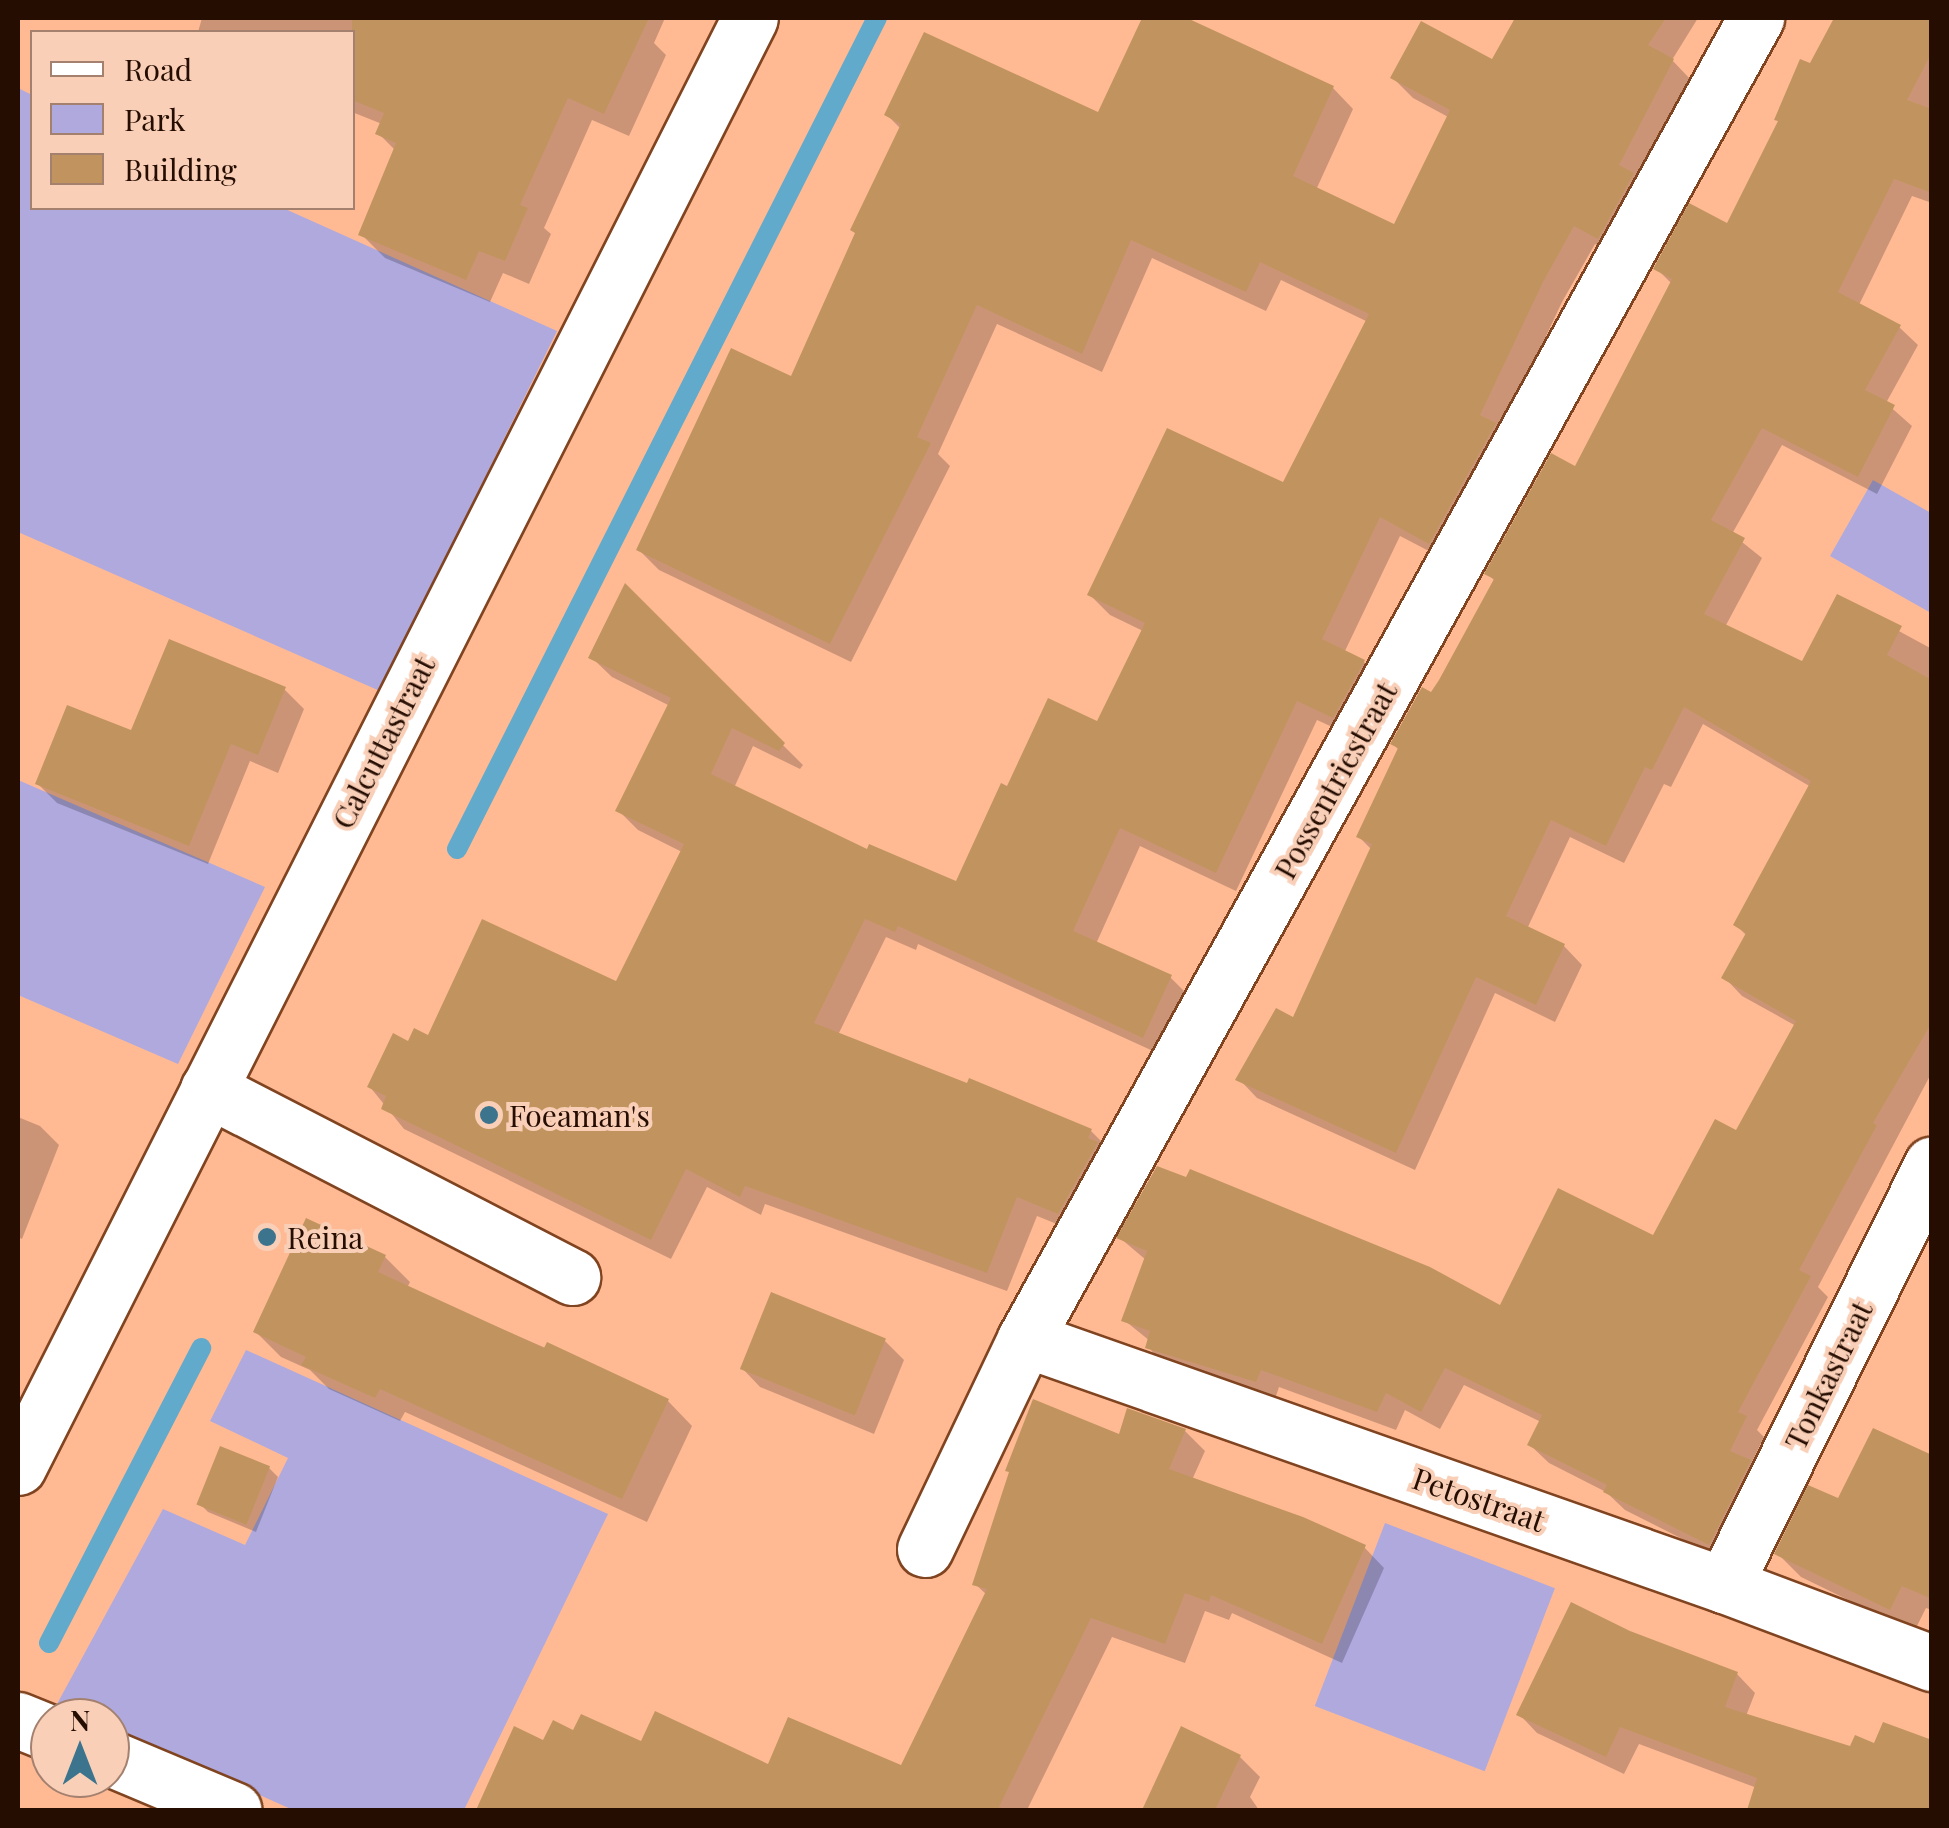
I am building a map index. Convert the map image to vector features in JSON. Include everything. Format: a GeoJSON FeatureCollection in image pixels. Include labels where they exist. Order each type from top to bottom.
{"type":"FeatureCollection","features":[{"type":"Feature","properties":{"kind":"street","name":"Calcuttastraat"},"geometry":{"type":"LineString","coordinates":[[18,1467],[750,18]]}},
{"type":"Feature","properties":{"kind":"street","name":"Possentriestraat"},"geometry":{"type":"LineString","coordinates":[[925,1549],[1026,1339],[1756,18]]}},
{"type":"Feature","properties":{"kind":"street"},"geometry":{"type":"LineString","coordinates":[[208,1089],[572,1277]]}},
{"type":"Feature","properties":{"kind":"street","name":"Tonkastraat"},"geometry":{"type":"LineString","coordinates":[[1724,1584],[1932,1165]]}},
{"type":"Feature","properties":{"kind":"street","name":"Petostraat"},"geometry":{"type":"LineString","coordinates":[[1026,1339],[1724,1584],[1932,1663]]}},
{"type":"Feature","properties":{"kind":"street"},"geometry":{"type":"LineString","coordinates":[[130,1766],[234,1810]]}},
{"type":"Feature","properties":{"kind":"green space"},"geometry":{"type":"Polygon","coordinates":[[[18,88],[30,94],[30,210],[287,210],[557,331],[380,691],[18,532],[18,88]]]}},
{"type":"Feature","properties":{"kind":"green space"},"geometry":{"type":"Polygon","coordinates":[[[1873,480],[1931,513],[1931,613],[1830,556],[1873,480]]]}},
{"type":"Feature","properties":{"kind":"green space"},"geometry":{"type":"Polygon","coordinates":[[[18,780],[265,887],[178,1064],[18,995],[18,780]]]}},
{"type":"Feature","properties":{"kind":"green space"},"geometry":{"type":"Polygon","coordinates":[[[246,1350],[608,1514],[464,1810],[293,1810],[130,1737],[130,1698],[60,1698],[163,1509],[245,1545],[288,1458],[210,1421],[246,1350]]]}},
{"type":"Feature","properties":{"kind":"green space"},"geometry":{"type":"Polygon","coordinates":[[[1385,1523],[1555,1588],[1485,1771],[1315,1706],[1385,1523]]]}},
{"type":"Feature","properties":{"kind":"building"},"geometry":{"type":"Polygon","coordinates":[[[352,18],[649,18],[604,114],[568,98],[520,205],[528,208],[505,261],[479,251],[466,280],[358,235],[396,143],[375,134],[384,113],[355,101],[352,18]]]}},
{"type":"Feature","properties":{"kind":"building"},"geometry":{"type":"Polygon","coordinates":[[[1142,18],[1187,18],[1334,86],[1293,176],[1394,224],[1450,110],[1390,78],[1421,21],[1492,59],[1515,18],[1666,18],[1648,45],[1674,59],[1619,165],[1634,173],[1598,239],[1574,226],[1543,282],[1480,415],[1496,423],[1429,544],[1380,517],[1322,639],[1365,660],[1333,718],[1297,701],[1216,873],[1120,828],[1073,931],[1172,975],[1143,1038],[898,926],[895,932],[865,919],[814,1023],[967,1083],[969,1078],[1092,1129],[1088,1138],[1098,1142],[1058,1214],[1017,1197],[987,1273],[745,1186],[740,1197],[686,1169],[651,1240],[381,1109],[386,1096],[367,1087],[393,1033],[408,1041],[414,1028],[428,1035],[482,919],[616,981],[684,844],[615,811],[671,698],[588,658],[625,583],[785,743],[779,751],[732,728],[711,774],[867,849],[869,844],[956,881],[1001,783],[1007,786],[1048,698],[1097,721],[1145,623],[1087,595],[1167,428],[1283,482],[1369,314],[1260,262],[1246,292],[1131,240],[1082,354],[977,305],[917,437],[931,443],[830,644],[636,550],[731,348],[791,376],[855,233],[850,230],[901,124],[884,115],[924,32],[1098,112],[1142,18]]]}},
{"type":"Feature","properties":{"kind":"building"},"geometry":{"type":"Polygon","coordinates":[[[1834,18],[1932,18],[1932,52],[1907,100],[1932,109],[1932,193],[1894,179],[1838,292],[1901,325],[1865,390],[1895,405],[1858,477],[1762,428],[1711,520],[1745,538],[1704,614],[1802,661],[1837,594],[1902,626],[1887,655],[1932,680],[1932,1022],[1873,1123],[1877,1125],[1799,1270],[1811,1276],[1738,1412],[1747,1416],[1730,1451],[1751,1460],[1709,1545],[1603,1492],[1607,1485],[1527,1445],[1542,1415],[1445,1368],[1421,1412],[1386,1393],[1377,1412],[1261,1370],[1256,1382],[1145,1348],[1150,1331],[1121,1321],[1147,1251],[1116,1238],[1157,1166],[1186,1177],[1190,1169],[1430,1267],[1500,1305],[1558,1188],[1653,1235],[1715,1119],[1736,1130],[1796,1021],[1721,978],[1746,933],[1733,925],[1811,781],[1684,707],[1652,770],[1645,767],[1606,846],[1551,820],[1506,916],[1565,944],[1536,1005],[1476,977],[1396,1153],[1235,1080],[1276,1008],[1293,1017],[1372,844],[1356,837],[1398,748],[1390,744],[1422,687],[1431,692],[1439,680],[1494,579],[1484,574],[1551,453],[1575,466],[1672,279],[1653,269],[1689,203],[1727,223],[1778,121],[1774,120],[1800,59],[1810,63],[1834,18]]]}},
{"type":"Feature","properties":{"kind":"building"},"geometry":{"type":"Polygon","coordinates":[[[169,639],[286,687],[258,755],[231,744],[189,846],[35,784],[67,705],[131,730],[169,639]]]}},
{"type":"Feature","properties":{"kind":"building"},"geometry":{"type":"Polygon","coordinates":[[[306,1218],[386,1255],[378,1272],[544,1348],[547,1342],[669,1399],[622,1499],[380,1389],[375,1398],[301,1365],[306,1357],[253,1332],[306,1218]]]}},
{"type":"Feature","properties":{"kind":"building"},"geometry":{"type":"Polygon","coordinates":[[[771,1292],[886,1338],[855,1415],[740,1369],[771,1292]]]}},
{"type":"Feature","properties":{"kind":"building"},"geometry":{"type":"Polygon","coordinates":[[[1033,1399],[1119,1434],[1127,1408],[1186,1429],[1169,1469],[1303,1517],[1366,1545],[1322,1644],[1211,1595],[1209,1602],[1185,1593],[1165,1644],[1091,1618],[999,1807],[1008,1810],[476,1810],[514,1726],[543,1740],[553,1720],[573,1730],[581,1714],[641,1741],[655,1711],[768,1764],[788,1717],[901,1765],[987,1589],[972,1585],[1009,1472],[1005,1471],[1033,1399]]]}},
{"type":"Feature","properties":{"kind":"building"},"geometry":{"type":"Polygon","coordinates":[[[1873,1428],[1932,1455],[1932,1599],[1902,1586],[1890,1610],[1774,1554],[1808,1485],[1838,1498],[1873,1428]]]}},
{"type":"Feature","properties":{"kind":"building"},"geometry":{"type":"Polygon","coordinates":[[[220,1446],[270,1466],[246,1525],[196,1504],[220,1446]]]}},
{"type":"Feature","properties":{"kind":"building"},"geometry":{"type":"Polygon","coordinates":[[[1571,1602],[1630,1631],[1738,1672],[1725,1707],[1850,1746],[1855,1735],[1874,1743],[1883,1722],[1932,1740],[1932,1810],[1747,1810],[1757,1778],[1620,1727],[1606,1757],[1516,1715],[1571,1602]]]}},
{"type":"Feature","properties":{"kind":"building"},"geometry":{"type":"Polygon","coordinates":[[[1181,1726],[1241,1755],[1215,1810],[1142,1810],[1181,1726]]]}},
{"type":"Feature","properties":{"kind":"waterway"},"geometry":{"type":"LineString","coordinates":[[457,849],[877,18]]}},
{"type":"Feature","properties":{"kind":"waterway"},"geometry":{"type":"LineString","coordinates":[[49,1643],[201,1348]]}},
{"type":"Feature","properties":{"kind":"place","name":"Foeaman's"},"geometry":{"type":"Point","coordinates":[489,1115]}},
{"type":"Feature","properties":{"kind":"place","name":"Reina"},"geometry":{"type":"Point","coordinates":[267,1237]}}]}
